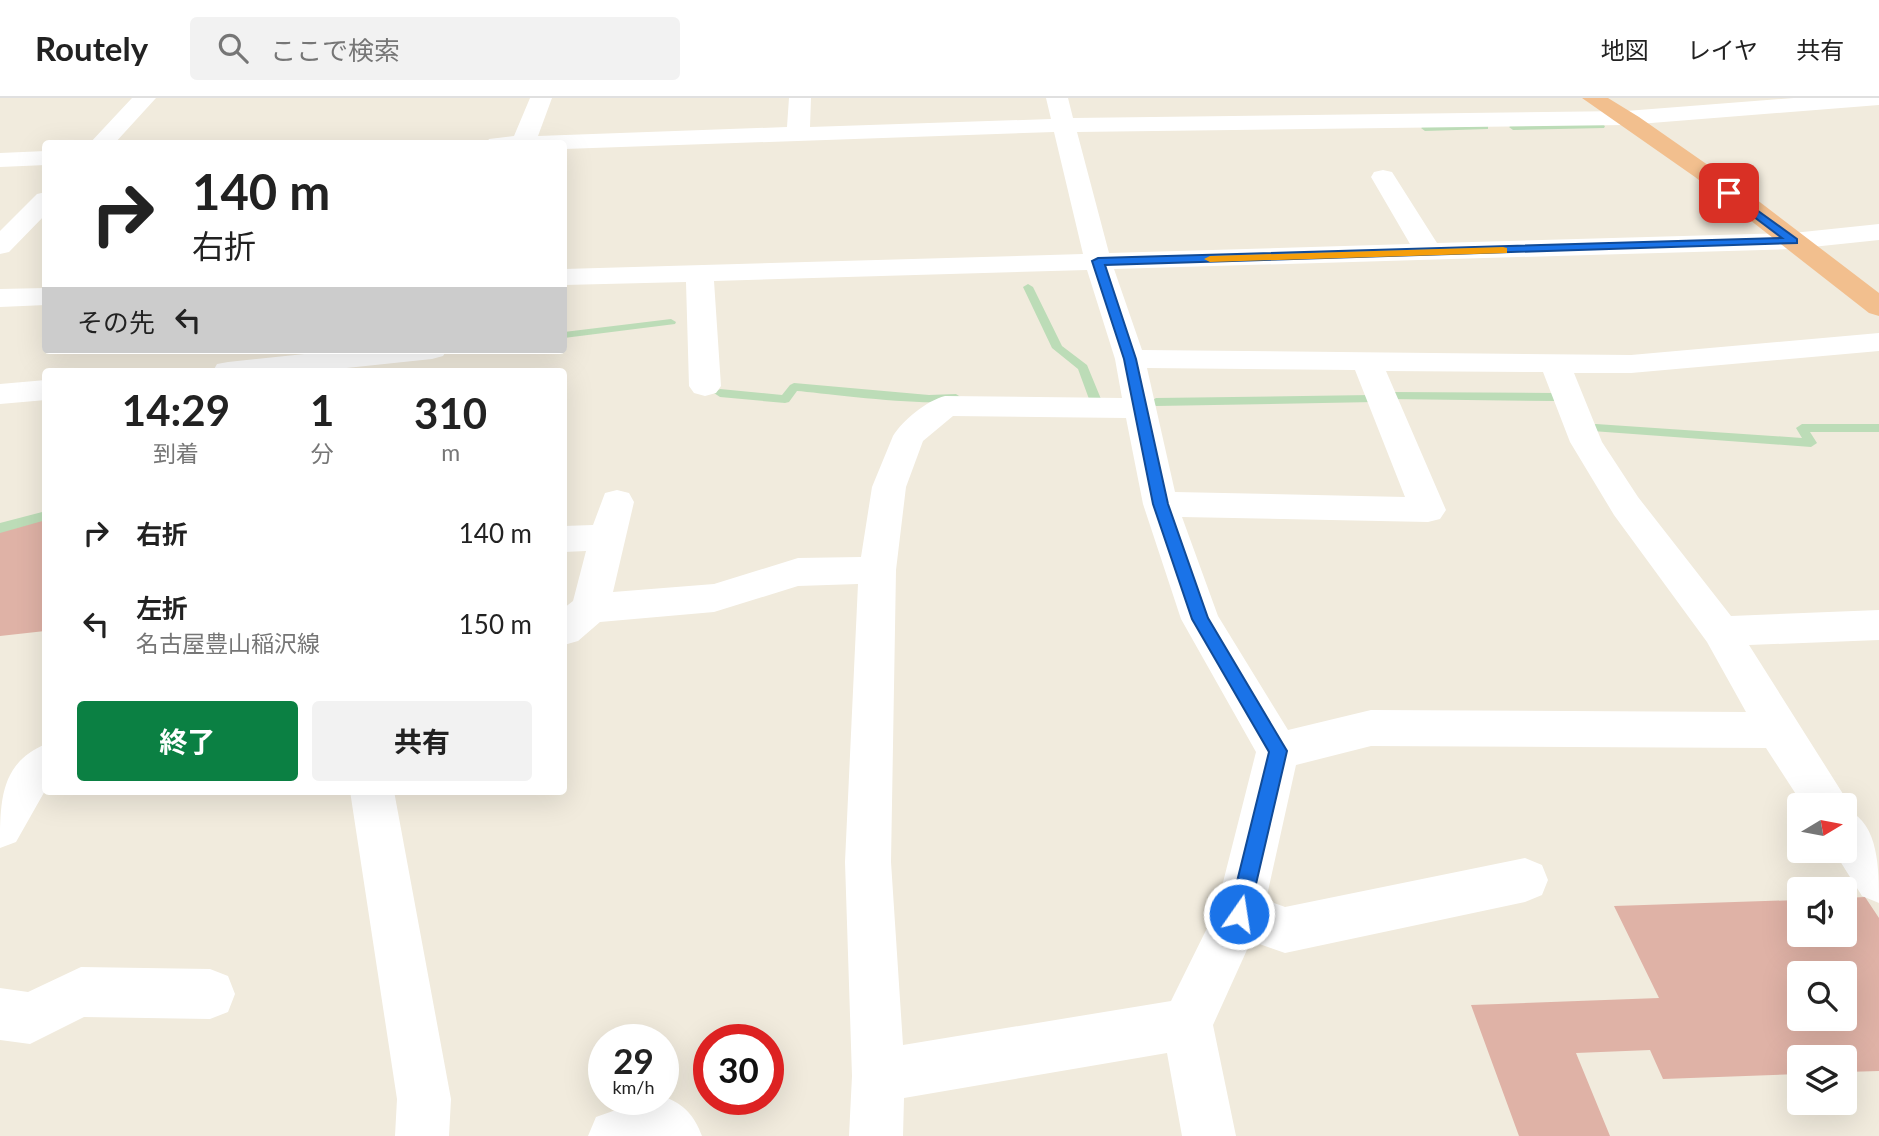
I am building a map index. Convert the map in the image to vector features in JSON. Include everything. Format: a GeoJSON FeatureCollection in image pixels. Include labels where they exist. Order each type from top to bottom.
{"type":"FeatureCollection","features":[{"type":"Feature","properties":{"kind":"main road"},"geometry":{"type":"LineString","coordinates":[[1593,98],[1626,118],[1879,307]]}},
{"type":"Feature","properties":{"kind":"street"},"geometry":{"type":"LineString","coordinates":[[104,140],[145,98]]}},
{"type":"Feature","properties":{"kind":"street"},"geometry":{"type":"LineString","coordinates":[[524,140],[541,98]]}},
{"type":"Feature","properties":{"kind":"street"},"geometry":{"type":"LineString","coordinates":[[798,134],[800,98]]}},
{"type":"Feature","properties":{"kind":"street"},"geometry":{"type":"LineString","coordinates":[[1058,98],[1098,261],[1130,359],[1160,504],[1200,619],[1278,751],[1239,914],[1187,1024],[1209,1136]]}},
{"type":"Feature","properties":{"kind":"street"},"geometry":{"type":"LineString","coordinates":[[1318,98],[1340,122]]}},
{"type":"Feature","properties":{"kind":"street"},"geometry":{"type":"LineString","coordinates":[[567,142],[1064,125],[1626,118],[1826,100],[1879,98]]}},
{"type":"Feature","properties":{"kind":"street"},"geometry":{"type":"LineString","coordinates":[[0,160],[42,158]]}},
{"type":"Feature","properties":{"kind":"street"},"geometry":{"type":"LineString","coordinates":[[1383,177],[1429,253]]}},
{"type":"Feature","properties":{"kind":"street"},"geometry":{"type":"LineString","coordinates":[[0,246],[42,204]]}},
{"type":"Feature","properties":{"kind":"street"},"geometry":{"type":"LineString","coordinates":[[567,277],[1793,241],[1879,232]]}},
{"type":"Feature","properties":{"kind":"street"},"geometry":{"type":"LineString","coordinates":[[700,273],[705,386]]}},
{"type":"Feature","properties":{"kind":"street"},"geometry":{"type":"LineString","coordinates":[[0,298],[42,296]]}},
{"type":"Feature","properties":{"kind":"street"},"geometry":{"type":"LineString","coordinates":[[1130,359],[1631,364],[1879,342]]}},
{"type":"Feature","properties":{"kind":"street"},"geometry":{"type":"LineString","coordinates":[[257,368],[393,354]]}},
{"type":"Feature","properties":{"kind":"street"},"geometry":{"type":"LineString","coordinates":[[1160,504],[1428,510],[1367,362]]}},
{"type":"Feature","properties":{"kind":"street"},"geometry":{"type":"LineString","coordinates":[[1555,365],[1593,453],[1626,506],[1721,631],[1777,730],[1820,793]]}},
{"type":"Feature","properties":{"kind":"street"},"geometry":{"type":"LineString","coordinates":[[0,394],[42,390]]}},
{"type":"Feature","properties":{"kind":"street"},"geometry":{"type":"LineString","coordinates":[[876,1136],[878,1076],[868,862],[877,570],[889,486],[909,436],[945,406],[1141,408]]}},
{"type":"Feature","properties":{"kind":"street"},"geometry":{"type":"LineString","coordinates":[[567,538],[613,520],[577,619],[714,598],[797,572],[877,570]]}},
{"type":"Feature","properties":{"kind":"street"},"geometry":{"type":"LineString","coordinates":[[1721,631],[1879,625]]}},
{"type":"Feature","properties":{"kind":"street"},"geometry":{"type":"LineString","coordinates":[[1278,751],[1371,729],[1777,730]]}},
{"type":"Feature","properties":{"kind":"street"},"geometry":{"type":"LineString","coordinates":[[0,828],[33,771],[42,765]]}},
{"type":"Feature","properties":{"kind":"street"},"geometry":{"type":"LineString","coordinates":[[373,795],[424,1099],[422,1136]]}},
{"type":"Feature","properties":{"kind":"street"},"geometry":{"type":"LineString","coordinates":[[1857,849],[1879,881]]}},
{"type":"Feature","properties":{"kind":"street"},"geometry":{"type":"LineString","coordinates":[[1239,914],[1285,930],[1525,880]]}},
{"type":"Feature","properties":{"kind":"street"},"geometry":{"type":"LineString","coordinates":[[0,1014],[30,1018],[81,992],[210,994]]}},
{"type":"Feature","properties":{"kind":"street"},"geometry":{"type":"LineString","coordinates":[[878,1076],[1187,1024]]}},
{"type":"Feature","properties":{"kind":"street"},"geometry":{"type":"LineString","coordinates":[[615,1136],[661,1122],[675,1136]]}},
{"type":"Feature","properties":{"kind":"shaded area"},"geometry":{"type":"Polygon","coordinates":[[[42,519],[42,631],[0,636],[0,532],[42,519]]]}},
{"type":"Feature","properties":{"kind":"shaded area"},"geometry":{"type":"Polygon","coordinates":[[[1857,897],[1865,897],[1879,918],[1879,1071],[1857,1072],[1857,1045],[1787,1045],[1787,1074],[1663,1079],[1650,1050],[1576,1053],[1610,1136],[1519,1136],[1471,1005],[1659,998],[1614,906],[1787,900],[1787,947],[1857,947],[1857,897]]]}},
{"type":"Feature","properties":{"kind":"waterway"},"geometry":{"type":"LineString","coordinates":[[1513,127],[1601,126]]}},
{"type":"Feature","properties":{"kind":"waterway"},"geometry":{"type":"LineString","coordinates":[[1425,128],[1485,127]]}},
{"type":"Feature","properties":{"kind":"waterway"},"geometry":{"type":"LineString","coordinates":[[1028,287],[1057,348],[1083,367],[1095,399]]}},
{"type":"Feature","properties":{"kind":"waterway"},"geometry":{"type":"LineString","coordinates":[[567,335],[671,322]]}},
{"type":"Feature","properties":{"kind":"waterway"},"geometry":{"type":"LineString","coordinates":[[720,393],[785,399],[794,387],[929,399],[956,398]]}},
{"type":"Feature","properties":{"kind":"waterway"},"geometry":{"type":"LineString","coordinates":[[1391,396],[1554,397]]}},
{"type":"Feature","properties":{"kind":"waterway"},"geometry":{"type":"LineString","coordinates":[[1156,402],[1371,399]]}},
{"type":"Feature","properties":{"kind":"waterway"},"geometry":{"type":"LineString","coordinates":[[1596,428],[1811,443],[1802,428],[1879,428]]}},
{"type":"Feature","properties":{"kind":"waterway"},"geometry":{"type":"LineString","coordinates":[[0,528],[42,516]]}},
{"type":"Feature","properties":{"kind":"slow traffic"},"geometry":{"type":"LineString","coordinates":[[1210,259],[1503,250]]}},
{"type":"Feature","properties":{"kind":"route"},"geometry":{"type":"LineString","coordinates":[[1239,914],[1278,751],[1200,619],[1160,504],[1130,359],[1098,261],[1793,241],[1729,193]]}}]}
